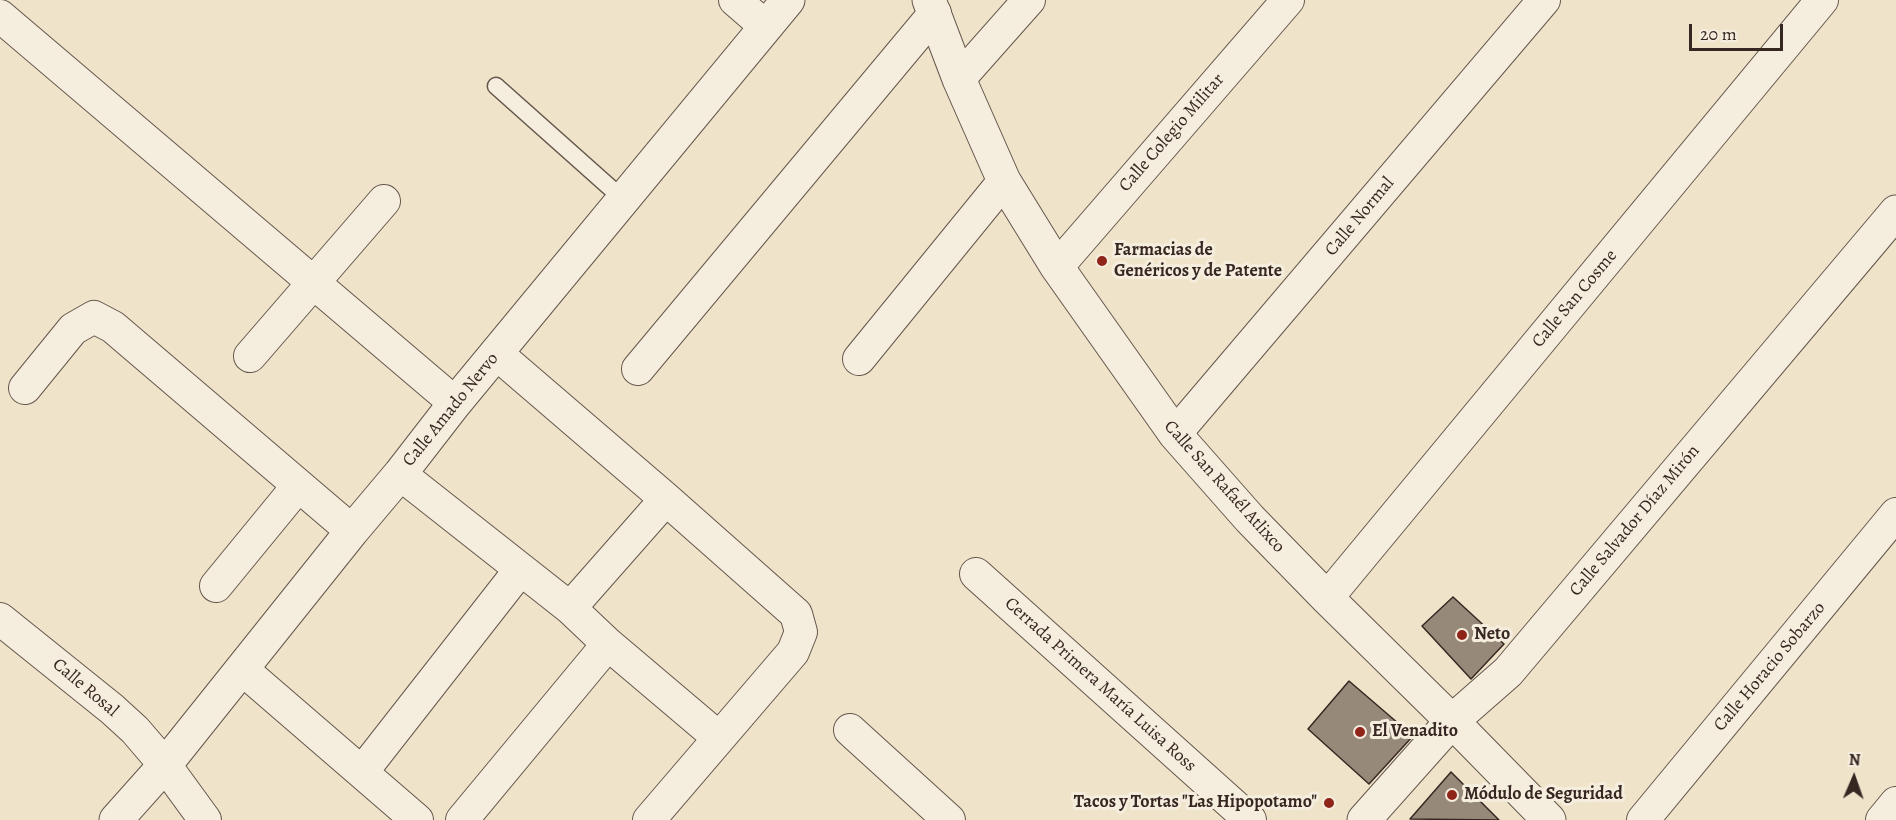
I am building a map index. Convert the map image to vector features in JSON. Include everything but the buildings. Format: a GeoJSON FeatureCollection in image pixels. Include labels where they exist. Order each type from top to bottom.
{"type":"FeatureCollection","features":[{"type":"Feature","properties":{"kind":"street"},"geometry":{"type":"LineString","coordinates":[[735,0],[765,26]]}},
{"type":"Feature","properties":{"kind":"street","name":"Calle Amado Nervo"},"geometry":{"type":"LineString","coordinates":[[116,820],[165,765],[400,474],[455,402],[788,0]]}},
{"type":"Feature","properties":{"kind":"street"},"geometry":{"type":"LineString","coordinates":[[959,78],[1029,0]]}},
{"type":"Feature","properties":{"kind":"street","name":"Calle Colegio Militar"},"geometry":{"type":"LineString","coordinates":[[1057,267],[1288,0]]}},
{"type":"Feature","properties":{"kind":"street","name":"Calle Normal"},"geometry":{"type":"LineString","coordinates":[[1175,435],[1544,0]]}},
{"type":"Feature","properties":{"kind":"street","name":"Calle San Cosme"},"geometry":{"type":"LineString","coordinates":[[1327,598],[1822,0]]}},
{"type":"Feature","properties":{"kind":"street"},"geometry":{"type":"LineString","coordinates":[[638,369],[932,7]]}},
{"type":"Feature","properties":{"kind":"street","name":"Calle San Rafaél Atlixco"},"geometry":{"type":"LineString","coordinates":[[932,7],[959,78],[1004,181],[1057,267],[1175,435],[1250,519],[1549,820]]}},
{"type":"Feature","properties":{"kind":"street"},"geometry":{"type":"LineString","coordinates":[[0,16],[455,402]]}},
{"type":"Feature","properties":{"kind":"street"},"geometry":{"type":"LineString","coordinates":[[859,359],[1004,181]]}},
{"type":"Feature","properties":{"kind":"street"},"geometry":{"type":"LineString","coordinates":[[250,356],[384,201]]}},
{"type":"Feature","properties":{"kind":"street","name":"Calle Salvador Díaz Mirón"},"geometry":{"type":"LineString","coordinates":[[1364,820],[1452,720],[1508,672],[1896,212]]}},
{"type":"Feature","properties":{"kind":"street"},"geometry":{"type":"LineString","coordinates":[[25,388],[73,329],[94,317],[113,327],[352,531]]}},
{"type":"Feature","properties":{"kind":"street"},"geometry":{"type":"LineString","coordinates":[[496,353],[796,614],[801,632],[793,652],[649,820]]}},
{"type":"Feature","properties":{"kind":"street"},"geometry":{"type":"LineString","coordinates":[[400,474],[570,608],[608,644],[719,738]]}},
{"type":"Feature","properties":{"kind":"street"},"geometry":{"type":"LineString","coordinates":[[216,586],[298,486]]}},
{"type":"Feature","properties":{"kind":"street"},"geometry":{"type":"LineString","coordinates":[[570,608],[666,499]]}},
{"type":"Feature","properties":{"kind":"street","name":"Calle Horacio Sobarzo"},"geometry":{"type":"LineString","coordinates":[[1643,820],[1896,514]]}},
{"type":"Feature","properties":{"kind":"street"},"geometry":{"type":"LineString","coordinates":[[362,772],[520,570]]}},
{"type":"Feature","properties":{"kind":"street","name":"Cerrada Primera María Luisa Ross"},"geometry":{"type":"LineString","coordinates":[[976,574],[1250,820]]}},
{"type":"Feature","properties":{"kind":"street","name":"Calle Rosal"},"geometry":{"type":"LineString","coordinates":[[0,619],[135,730],[165,765],[205,820]]}},
{"type":"Feature","properties":{"kind":"street"},"geometry":{"type":"LineString","coordinates":[[462,820],[608,644]]}},
{"type":"Feature","properties":{"kind":"street"},"geometry":{"type":"LineString","coordinates":[[242,669],[417,820]]}},
{"type":"Feature","properties":{"kind":"street"},"geometry":{"type":"LineString","coordinates":[[849,730],[949,820]]}},
{"type":"Feature","properties":{"kind":"street"},"geometry":{"type":"LineString","coordinates":[[1882,820],[1896,803]]}},
{"type":"Feature","properties":{"kind":"lane"},"geometry":{"type":"LineString","coordinates":[[496,86],[624,200]]}},
{"type":"Feature","properties":{"kind":"place","name":"Farmacias de Genéricos y de Patente"},"geometry":{"type":"Point","coordinates":[1102,261]}},
{"type":"Feature","properties":{"kind":"place","name":"Neto"},"geometry":{"type":"Point","coordinates":[1462,635]}},
{"type":"Feature","properties":{"kind":"place","name":"El Venadito"},"geometry":{"type":"Point","coordinates":[1360,732]}},
{"type":"Feature","properties":{"kind":"place","name":"Módulo de Seguridad"},"geometry":{"type":"Point","coordinates":[1452,795]}},
{"type":"Feature","properties":{"kind":"place","name":"Tacos y Tortas \"Las Hipopotamo\""},"geometry":{"type":"Point","coordinates":[1329,803]}}]}
